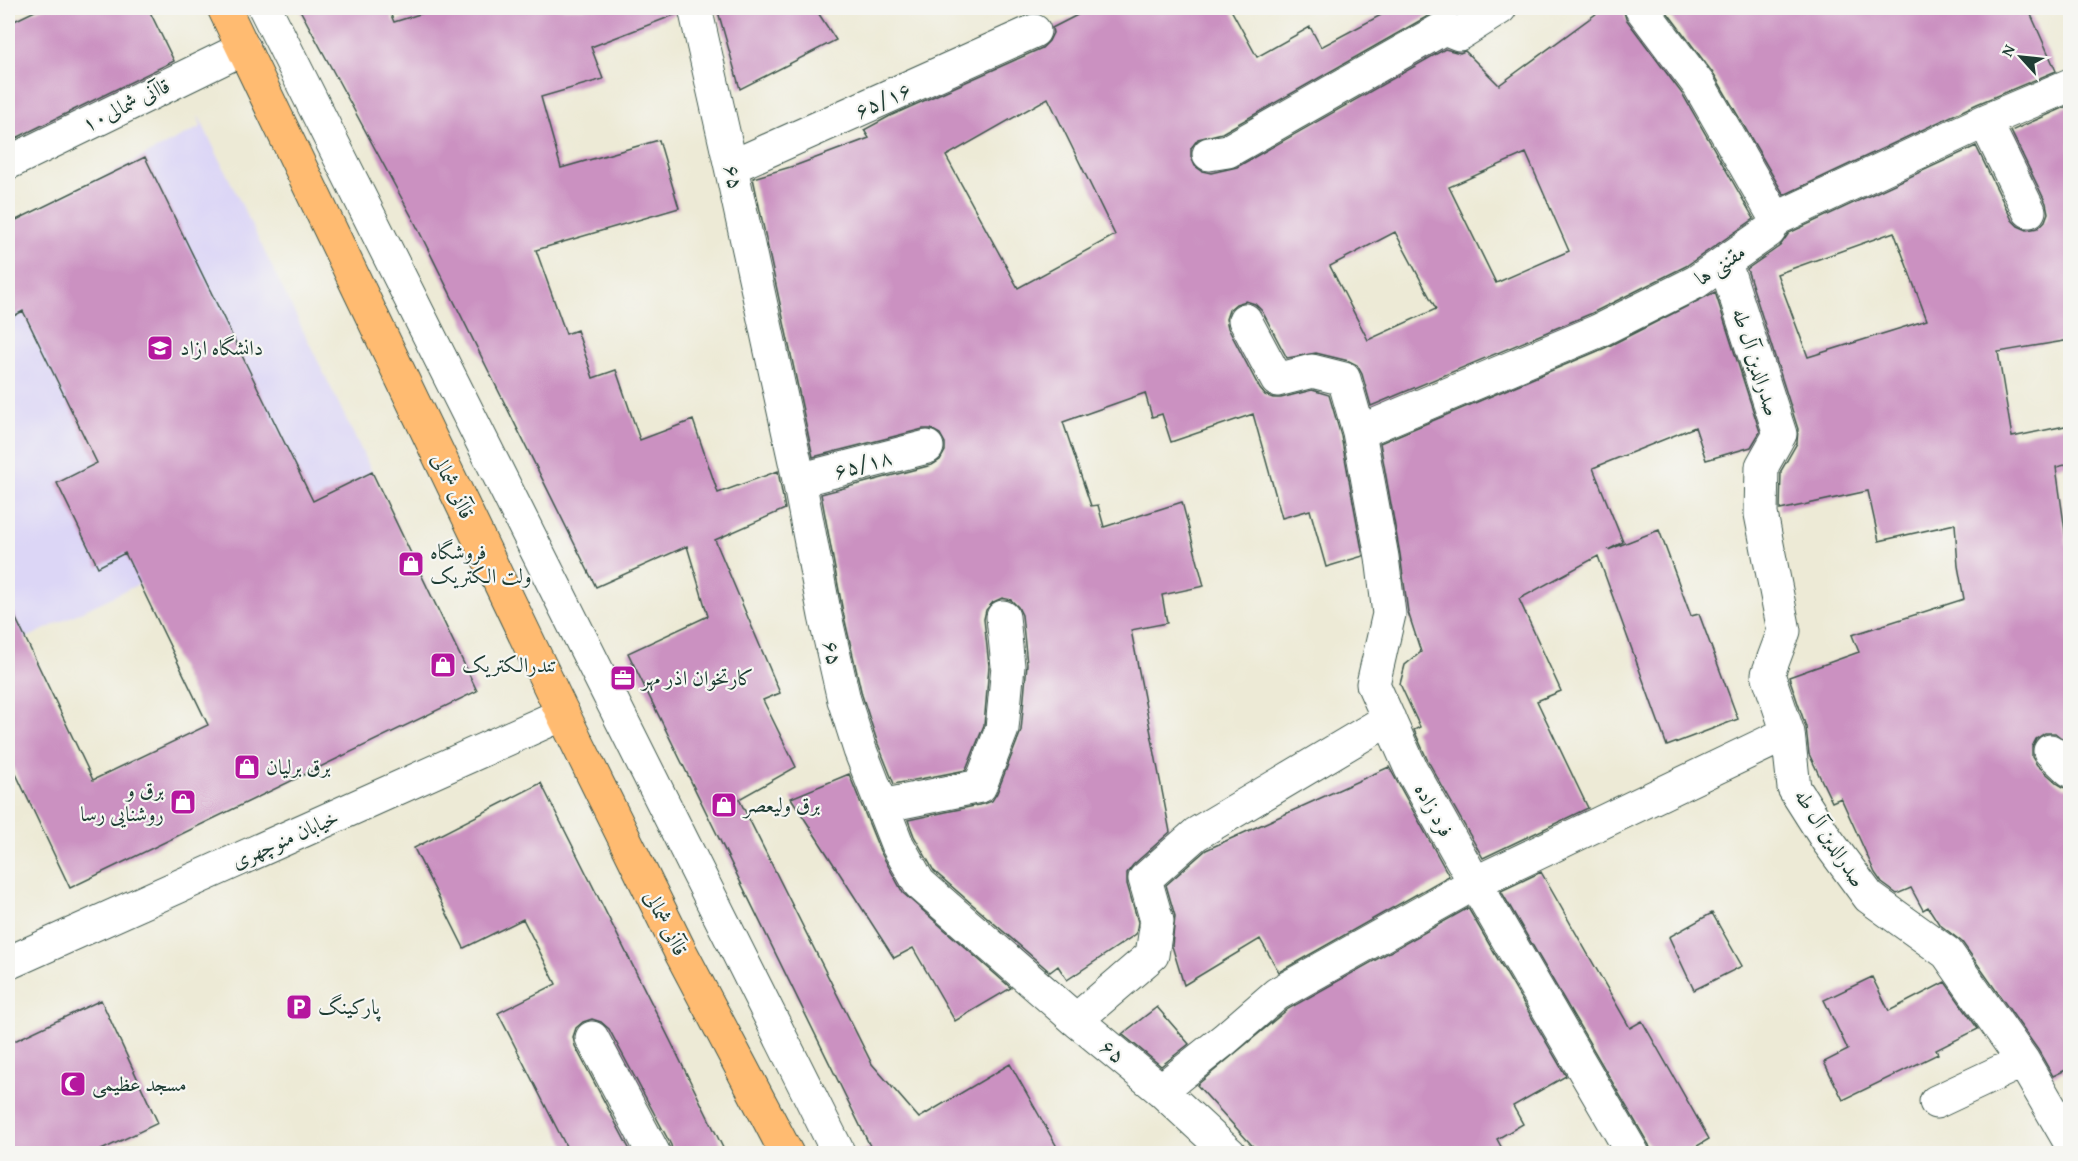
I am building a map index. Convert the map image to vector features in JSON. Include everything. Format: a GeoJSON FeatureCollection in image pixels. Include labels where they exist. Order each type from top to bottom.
{"type":"FeatureCollection","features":[{"type":"Feature","properties":{"kind":"main road","name":"قاآنی شمالی"},"geometry":{"type":"LineString","coordinates":[[224,8],[563,714],[680,951],[787,1154]]}},
{"type":"Feature","properties":{"kind":"street"},"geometry":{"type":"LineString","coordinates":[[265,8],[839,1154]]}},
{"type":"Feature","properties":{"kind":"street","name":"۶۵"},"geometry":{"type":"LineString","coordinates":[[695,8],[799,480],[844,700],[897,844],[919,883],[1076,1020],[1161,1090],[1230,1154]]}},
{"type":"Feature","properties":{"kind":"street"},"geometry":{"type":"LineString","coordinates":[[1209,154],[1228,151],[1444,28],[1459,34],[1500,8]]}},
{"type":"Feature","properties":{"kind":"street"},"geometry":{"type":"LineString","coordinates":[[1641,8],[1699,86],[1776,219]]}},
{"type":"Feature","properties":{"kind":"street","name":"۶۵/۱۶"},"geometry":{"type":"LineString","coordinates":[[731,167],[1034,31]]}},
{"type":"Feature","properties":{"kind":"street","name":"قاآنی شمالی۱۰"},"geometry":{"type":"LineString","coordinates":[[8,163],[244,48]]}},
{"type":"Feature","properties":{"kind":"street","name":"مقننی ها"},"geometry":{"type":"LineString","coordinates":[[1359,432],[1598,331],[1696,282],[1769,231],[1776,219],[1985,121],[2070,85]]}},
{"type":"Feature","properties":{"kind":"street"},"geometry":{"type":"LineString","coordinates":[[1985,121],[2029,211]]}},
{"type":"Feature","properties":{"kind":"street","name":"صدرالدین آل طه"},"geometry":{"type":"LineString","coordinates":[[1725,263],[1779,434],[1762,466],[1761,514],[1784,631],[1768,674],[1788,733],[1794,788],[1827,840],[1869,897],[1947,953],[2023,1061],[2070,1142]]}},
{"type":"Feature","properties":{"kind":"street","name":"فرد زاده"},"geometry":{"type":"LineString","coordinates":[[1245,320],[1277,380],[1312,371],[1344,379],[1359,432],[1382,557],[1389,614],[1373,684],[1411,768],[1475,883],[1633,1154]]}},
{"type":"Feature","properties":{"kind":"street","name":"۶۵/۱۸"},"geometry":{"type":"LineString","coordinates":[[799,480],[927,447]]}},
{"type":"Feature","properties":{"kind":"street"},"geometry":{"type":"LineString","coordinates":[[882,806],[980,786],[1002,729],[1008,666],[1003,617]]}},
{"type":"Feature","properties":{"kind":"street","name":"خیابان منوچهری"},"geometry":{"type":"LineString","coordinates":[[8,963],[563,714]]}},
{"type":"Feature","properties":{"kind":"street"},"geometry":{"type":"LineString","coordinates":[[1076,1020],[1152,955],[1157,921],[1145,879],[1196,834],[1389,719]]}},
{"type":"Feature","properties":{"kind":"street"},"geometry":{"type":"LineString","coordinates":[[1161,1090],[1278,994],[1475,883],[1788,733]]}},
{"type":"Feature","properties":{"kind":"street"},"geometry":{"type":"LineString","coordinates":[[592,1038],[654,1154]]}},
{"type":"Feature","properties":{"kind":"street"},"geometry":{"type":"LineString","coordinates":[[1936,1102],[2023,1061]]}},
{"type":"Feature","properties":{"kind":"shaded area","name":"دانشگاه ازاد"},"geometry":{"type":"Polygon","coordinates":[[[198,115],[372,472],[8,647],[8,224],[201,127],[198,115]]]}},
{"type":"Feature","properties":{"kind":"building"},"geometry":{"type":"Polygon","coordinates":[[[41,8],[148,8],[174,61],[8,142],[8,24],[41,8]]]}},
{"type":"Feature","properties":{"kind":"building"},"geometry":{"type":"Polygon","coordinates":[[[299,8],[388,8],[394,22],[439,8],[677,8],[677,14],[591,47],[603,79],[541,97],[561,168],[659,140],[679,208],[536,250],[566,334],[577,330],[593,378],[616,370],[640,440],[693,420],[718,493],[778,471],[785,509],[715,540],[780,693],[763,700],[796,767],[739,799],[872,1064],[919,1118],[1010,1064],[1061,1154],[858,1154],[870,1146],[628,653],[708,616],[687,546],[596,587],[414,221],[299,8]]]}},
{"type":"Feature","properties":{"kind":"building"},"geometry":{"type":"Polygon","coordinates":[[[717,8],[815,8],[836,40],[740,89],[717,8]]]}},
{"type":"Feature","properties":{"kind":"building"},"geometry":{"type":"Polygon","coordinates":[[[1091,8],[1230,8],[1257,57],[1310,27],[1321,47],[1394,8],[1466,8],[1457,13],[1443,9],[1435,12],[1222,133],[1198,139],[1191,148],[1191,157],[1195,166],[1211,173],[1237,167],[1445,49],[1460,53],[1465,51],[1499,85],[1604,8],[1623,8],[1626,19],[1683,95],[1754,219],[1686,266],[1590,314],[1371,406],[1362,374],[1357,365],[1316,353],[1287,358],[1262,311],[1255,304],[1246,301],[1236,304],[1229,310],[1226,319],[1228,328],[1265,395],[1281,398],[1312,390],[1329,395],[1341,436],[1363,556],[1326,567],[1310,510],[1282,518],[1253,414],[1171,442],[1162,414],[1152,417],[1145,393],[1063,422],[1091,506],[1098,505],[1104,527],[1182,502],[1204,586],[1162,595],[1167,623],[1131,630],[1170,832],[1127,873],[1127,884],[1138,922],[1136,934],[1067,980],[1058,966],[1050,972],[934,871],[914,836],[908,820],[984,804],[992,801],[997,793],[1021,731],[1027,664],[1022,615],[1011,600],[1002,598],[993,602],[986,610],[984,619],[989,666],[984,725],[966,770],[894,784],[862,695],[843,612],[821,494],[932,465],[940,460],[945,451],[945,443],[940,434],[931,429],[923,429],[813,457],[753,178],[797,165],[869,138],[864,130],[890,116],[1042,48],[1053,33],[1052,28],[1091,8]],[[1048,98],[946,156],[1018,288],[1115,235],[1048,98]],[[1526,153],[1449,187],[1496,283],[1569,251],[1526,153]],[[1395,232],[1330,266],[1368,340],[1436,309],[1395,232]]]}},
{"type":"Feature","properties":{"kind":"building"},"geometry":{"type":"Polygon","coordinates":[[[1664,8],[2028,8],[2056,71],[1977,104],[1784,195],[1715,76],[1664,8]]]}},
{"type":"Feature","properties":{"kind":"building"},"geometry":{"type":"Polygon","coordinates":[[[2070,105],[2070,340],[1998,352],[2012,437],[2070,425],[2070,464],[2056,467],[2067,545],[2070,544],[2070,745],[2055,733],[2045,733],[2036,739],[2032,747],[2032,757],[2037,765],[2058,784],[2070,788],[2070,1068],[2053,1076],[2038,1050],[1962,942],[1939,924],[1928,907],[1923,910],[1911,888],[1897,894],[1882,883],[1875,873],[1841,798],[1832,802],[1809,754],[1806,727],[1789,677],[1859,652],[1852,635],[1964,599],[1958,566],[1955,524],[1879,541],[1868,491],[1780,510],[1781,471],[1797,443],[1798,429],[1747,269],[1780,246],[1789,233],[1976,146],[2012,220],[2027,230],[2038,228],[2045,221],[2048,213],[2046,203],[2011,131],[2070,105]],[[1894,232],[1777,274],[1808,357],[1927,320],[1894,232]]]}},
{"type":"Feature","properties":{"kind":"building"},"geometry":{"type":"Polygon","coordinates":[[[145,157],[313,501],[372,472],[477,691],[70,888],[8,757],[8,602],[93,780],[208,725],[125,553],[98,567],[57,483],[97,463],[23,311],[8,319],[8,224],[145,157]]]}},
{"type":"Feature","properties":{"kind":"building"},"geometry":{"type":"Polygon","coordinates":[[[1715,292],[1760,432],[1751,447],[1706,460],[1695,427],[1593,468],[1623,542],[1608,550],[1659,530],[1691,616],[1699,614],[1738,719],[1667,746],[1598,556],[1519,599],[1561,691],[1537,701],[1588,808],[1483,858],[1428,761],[1414,730],[1420,727],[1400,684],[1405,665],[1421,652],[1408,612],[1380,443],[1605,348],[1715,292]]]}},
{"type":"Feature","properties":{"kind":"building"},"geometry":{"type":"Polygon","coordinates":[[[1389,767],[1449,876],[1279,972],[1260,939],[1184,985],[1172,946],[1175,916],[1166,885],[1206,850],[1389,767]]]}},
{"type":"Feature","properties":{"kind":"building"},"geometry":{"type":"Polygon","coordinates":[[[849,774],[880,851],[903,893],[1011,988],[955,1021],[913,948],[894,958],[791,798],[849,774]]]}},
{"type":"Feature","properties":{"kind":"building"},"geometry":{"type":"Polygon","coordinates":[[[541,783],[726,1154],[673,1154],[671,1145],[609,1029],[601,1022],[592,1019],[576,1028],[573,1037],[575,1046],[632,1154],[570,1154],[498,1013],[556,984],[523,919],[464,948],[414,848],[541,783]]]}},
{"type":"Feature","properties":{"kind":"building"},"geometry":{"type":"Polygon","coordinates":[[[1541,872],[1630,1028],[1642,1021],[1709,1139],[1684,1154],[1652,1154],[1649,1145],[1501,891],[1541,872]]]}},
{"type":"Feature","properties":{"kind":"building"},"geometry":{"type":"Polygon","coordinates":[[[1468,908],[1566,1076],[1513,1106],[1523,1124],[1497,1139],[1505,1154],[1260,1154],[1197,1085],[1288,1009],[1468,908]]]}},
{"type":"Feature","properties":{"kind":"building"},"geometry":{"type":"Polygon","coordinates":[[[1712,913],[1742,966],[1694,990],[1669,937],[1712,913]]]}},
{"type":"Feature","properties":{"kind":"building"},"geometry":{"type":"Polygon","coordinates":[[[1872,977],[1889,1011],[1945,982],[1978,1029],[1936,1050],[1938,1054],[1843,1100],[1824,1062],[1848,1050],[1824,1000],[1872,977]]]}},
{"type":"Feature","properties":{"kind":"building","name":"مسجد عظیمی"},"geometry":{"type":"Polygon","coordinates":[[[101,1000],[158,1123],[93,1154],[8,1154],[8,1044],[101,1000]]]}},
{"type":"Feature","properties":{"kind":"building"},"geometry":{"type":"Polygon","coordinates":[[[1157,1007],[1189,1044],[1161,1066],[1122,1034],[1157,1007]]]}},
{"type":"Feature","properties":{"kind":"place","name":"دانشگاه ازاد"},"geometry":{"type":"Point","coordinates":[160,348]}},
{"type":"Feature","properties":{"kind":"place","name":"فروشگاه ولت الکتریک"},"geometry":{"type":"Point","coordinates":[411,564]}},
{"type":"Feature","properties":{"kind":"place","name":"تندرالکتریک"},"geometry":{"type":"Point","coordinates":[443,665]}},
{"type":"Feature","properties":{"kind":"place","name":"کارتخوان اذر مهر"},"geometry":{"type":"Point","coordinates":[623,678]}},
{"type":"Feature","properties":{"kind":"place","name":"برق برلیان"},"geometry":{"type":"Point","coordinates":[247,767]}},
{"type":"Feature","properties":{"kind":"place","name":"برق و روشنایی رسا"},"geometry":{"type":"Point","coordinates":[183,802]}},
{"type":"Feature","properties":{"kind":"place","name":"برق ولیعصر"},"geometry":{"type":"Point","coordinates":[724,805]}},
{"type":"Feature","properties":{"kind":"place","name":"پارکینگ"},"geometry":{"type":"Point","coordinates":[299,1007]}},
{"type":"Feature","properties":{"kind":"place","name":"مسجد عظیمی"},"geometry":{"type":"Point","coordinates":[73,1084]}}]}
